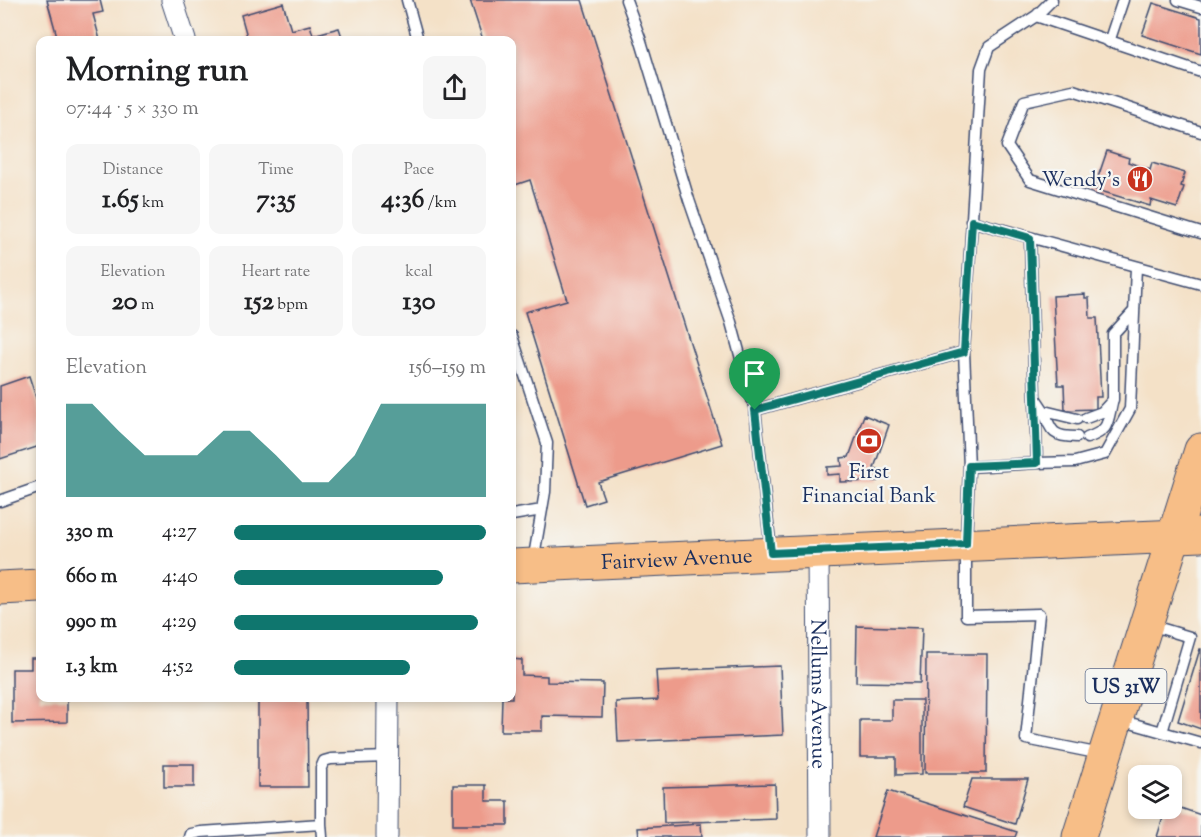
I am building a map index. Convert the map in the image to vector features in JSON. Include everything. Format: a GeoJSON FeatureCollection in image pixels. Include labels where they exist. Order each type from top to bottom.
{"type":"FeatureCollection","features":[{"type":"Feature","properties":{"kind":"main road","name":"US 31W"},"geometry":{"type":"LineString","coordinates":[[1079,837],[1115,718],[1147,624],[1188,535],[1201,450]]}},
{"type":"Feature","properties":{"kind":"main road","name":"Fairview Avenue"},"geometry":{"type":"LineString","coordinates":[[522,565],[1188,535]]}},
{"type":"Feature","properties":{"kind":"main road"},"geometry":{"type":"LineString","coordinates":[[0,588],[36,586]]}},
{"type":"Feature","properties":{"kind":"street"},"geometry":{"type":"LineString","coordinates":[[172,0],[184,36]]}},
{"type":"Feature","properties":{"kind":"street","name":"Nellums Avenue"},"geometry":{"type":"LineString","coordinates":[[818,550],[820,837]]}},
{"type":"Feature","properties":{"kind":"street"},"geometry":{"type":"LineString","coordinates":[[387,837],[388,702]]}},
{"type":"Feature","properties":{"kind":"lane"},"geometry":{"type":"LineString","coordinates":[[407,0],[417,36]]}},
{"type":"Feature","properties":{"kind":"lane"},"geometry":{"type":"LineString","coordinates":[[626,0],[640,38],[689,200],[731,322],[755,410],[771,553]]}},
{"type":"Feature","properties":{"kind":"lane"},"geometry":{"type":"LineString","coordinates":[[1052,0],[1036,16],[989,47],[981,69],[964,352],[969,466],[966,616],[1039,614],[1026,739],[1105,755]]}},
{"type":"Feature","properties":{"kind":"lane"},"geometry":{"type":"LineString","coordinates":[[1109,42],[1123,0]]}},
{"type":"Feature","properties":{"kind":"lane"},"geometry":{"type":"LineString","coordinates":[[1178,0],[1201,7]]}},
{"type":"Feature","properties":{"kind":"lane"},"geometry":{"type":"LineString","coordinates":[[1036,16],[1201,72]]}},
{"type":"Feature","properties":{"kind":"lane"},"geometry":{"type":"LineString","coordinates":[[1201,132],[1073,90],[1024,101],[1007,146],[1030,180],[1201,233]]}},
{"type":"Feature","properties":{"kind":"lane"},"geometry":{"type":"LineString","coordinates":[[972,221],[1201,284]]}},
{"type":"Feature","properties":{"kind":"lane"},"geometry":{"type":"LineString","coordinates":[[1030,238],[1037,463]]}},
{"type":"Feature","properties":{"kind":"lane"},"geometry":{"type":"LineString","coordinates":[[969,466],[1075,462],[1105,454],[1130,409],[1136,267]]}},
{"type":"Feature","properties":{"kind":"lane"},"geometry":{"type":"LineString","coordinates":[[1034,396],[1044,411],[1052,430],[1059,437],[1082,438],[1101,433],[1108,423],[1113,400],[1113,334],[1134,311]]}},
{"type":"Feature","properties":{"kind":"lane"},"geometry":{"type":"LineString","coordinates":[[516,348],[547,443],[542,510],[522,565]]}},
{"type":"Feature","properties":{"kind":"lane"},"geometry":{"type":"LineString","coordinates":[[755,410],[964,352]]}},
{"type":"Feature","properties":{"kind":"lane"},"geometry":{"type":"LineString","coordinates":[[1044,411],[1081,418],[1102,412],[1113,400]]}},
{"type":"Feature","properties":{"kind":"lane"},"geometry":{"type":"LineString","coordinates":[[0,501],[36,488]]}},
{"type":"Feature","properties":{"kind":"lane"},"geometry":{"type":"LineString","coordinates":[[516,514],[542,510]]}},
{"type":"Feature","properties":{"kind":"lane"},"geometry":{"type":"LineString","coordinates":[[1147,624],[1196,638],[1182,667],[1179,699],[1162,732]]}},
{"type":"Feature","properties":{"kind":"lane"},"geometry":{"type":"LineString","coordinates":[[1182,667],[1194,670]]}},
{"type":"Feature","properties":{"kind":"lane"},"geometry":{"type":"LineString","coordinates":[[1115,718],[1201,742]]}},
{"type":"Feature","properties":{"kind":"lane"},"geometry":{"type":"LineString","coordinates":[[322,837],[321,768],[324,762],[331,759],[387,757]]}},
{"type":"Feature","properties":{"kind":"lane"},"geometry":{"type":"LineString","coordinates":[[190,837],[191,834],[201,832],[321,824]]}},
{"type":"Feature","properties":{"kind":"building"},"geometry":{"type":"Polygon","coordinates":[[[47,0],[100,0],[103,12],[93,14],[99,36],[57,36],[47,0]]]}},
{"type":"Feature","properties":{"kind":"building"},"geometry":{"type":"Polygon","coordinates":[[[470,0],[582,0],[722,444],[598,482],[604,499],[585,505],[525,312],[567,300],[530,180],[516,185],[516,36],[482,36],[470,0]]]}},
{"type":"Feature","properties":{"kind":"building"},"geometry":{"type":"Polygon","coordinates":[[[283,3],[291,30],[310,25],[313,35],[339,28],[342,36],[247,36],[241,15],[283,3]]]}},
{"type":"Feature","properties":{"kind":"building"},"geometry":{"type":"Polygon","coordinates":[[[1153,3],[1201,18],[1201,54],[1142,35],[1153,3]]]}},
{"type":"Feature","properties":{"kind":"building","name":"Wendy's"},"geometry":{"type":"Polygon","coordinates":[[[1107,151],[1129,158],[1128,162],[1150,170],[1152,163],[1185,173],[1181,186],[1184,187],[1177,208],[1151,200],[1150,206],[1094,189],[1107,151]]]}},
{"type":"Feature","properties":{"kind":"building"},"geometry":{"type":"Polygon","coordinates":[[[1085,294],[1085,298],[1089,298],[1090,318],[1097,318],[1101,397],[1096,397],[1096,409],[1065,410],[1064,385],[1058,385],[1053,296],[1085,294]]]}},
{"type":"Feature","properties":{"kind":"building"},"geometry":{"type":"Polygon","coordinates":[[[29,376],[36,398],[36,447],[0,459],[0,386],[29,376]]]}},
{"type":"Feature","properties":{"kind":"building","name":"First Financial Bank"},"geometry":{"type":"Polygon","coordinates":[[[864,415],[889,425],[874,468],[878,469],[878,481],[840,482],[840,474],[827,475],[827,467],[842,466],[841,458],[849,457],[864,415]]]}},
{"type":"Feature","properties":{"kind":"building"},"geometry":{"type":"Polygon","coordinates":[[[857,626],[922,628],[920,683],[856,682],[857,626]]]}},
{"type":"Feature","properties":{"kind":"building"},"geometry":{"type":"Polygon","coordinates":[[[1201,649],[1201,729],[1178,721],[1201,649]]]}},
{"type":"Feature","properties":{"kind":"building"},"geometry":{"type":"Polygon","coordinates":[[[926,654],[987,654],[986,773],[925,773],[926,654]]]}},
{"type":"Feature","properties":{"kind":"building"},"geometry":{"type":"Polygon","coordinates":[[[31,658],[36,658],[36,702],[67,702],[67,722],[12,723],[12,669],[31,669],[31,658]]]}},
{"type":"Feature","properties":{"kind":"building"},"geometry":{"type":"Polygon","coordinates":[[[516,659],[522,660],[522,675],[547,676],[547,682],[603,683],[602,717],[542,716],[542,731],[501,731],[502,702],[516,702],[516,659]]]}},
{"type":"Feature","properties":{"kind":"building"},"geometry":{"type":"Polygon","coordinates":[[[780,666],[783,735],[618,742],[616,702],[658,700],[656,671],[780,666]]]}},
{"type":"Feature","properties":{"kind":"building"},"geometry":{"type":"Polygon","coordinates":[[[892,700],[922,700],[922,774],[896,775],[896,757],[860,757],[860,720],[892,720],[892,700]]]}},
{"type":"Feature","properties":{"kind":"building"},"geometry":{"type":"Polygon","coordinates":[[[258,702],[307,702],[308,787],[258,787],[258,702]]]}},
{"type":"Feature","properties":{"kind":"building"},"geometry":{"type":"Polygon","coordinates":[[[164,764],[194,764],[194,787],[164,787],[164,764]]]}},
{"type":"Feature","properties":{"kind":"building"},"geometry":{"type":"Polygon","coordinates":[[[972,779],[1028,779],[1015,824],[963,807],[972,779]]]}},
{"type":"Feature","properties":{"kind":"building"},"geometry":{"type":"Polygon","coordinates":[[[775,784],[776,819],[664,823],[663,787],[775,784]]]}},
{"type":"Feature","properties":{"kind":"building"},"geometry":{"type":"Polygon","coordinates":[[[453,785],[486,785],[486,801],[508,801],[508,825],[453,825],[453,785]]]}},
{"type":"Feature","properties":{"kind":"building"},"geometry":{"type":"Polygon","coordinates":[[[888,791],[1017,832],[1015,837],[873,837],[888,791]]]}},
{"type":"Feature","properties":{"kind":"building"},"geometry":{"type":"Polygon","coordinates":[[[1182,808],[1201,815],[1201,837],[1157,837],[1163,819],[1182,819],[1182,808]]]}},
{"type":"Feature","properties":{"kind":"building"},"geometry":{"type":"Polygon","coordinates":[[[701,824],[702,837],[639,837],[638,828],[701,824]]]}},
{"type":"Feature","properties":{"kind":"place","name":"Wendy's"},"geometry":{"type":"Point","coordinates":[1140,179]}},
{"type":"Feature","properties":{"kind":"place","name":"First Financial Bank"},"geometry":{"type":"Point","coordinates":[869,441]}},
{"type":"Feature","properties":{"kind":"route"},"geometry":{"type":"LineString","coordinates":[[972,221],[1030,238],[1037,463],[969,466],[966,544],[771,553],[755,410],[964,352],[972,221]]}}]}
